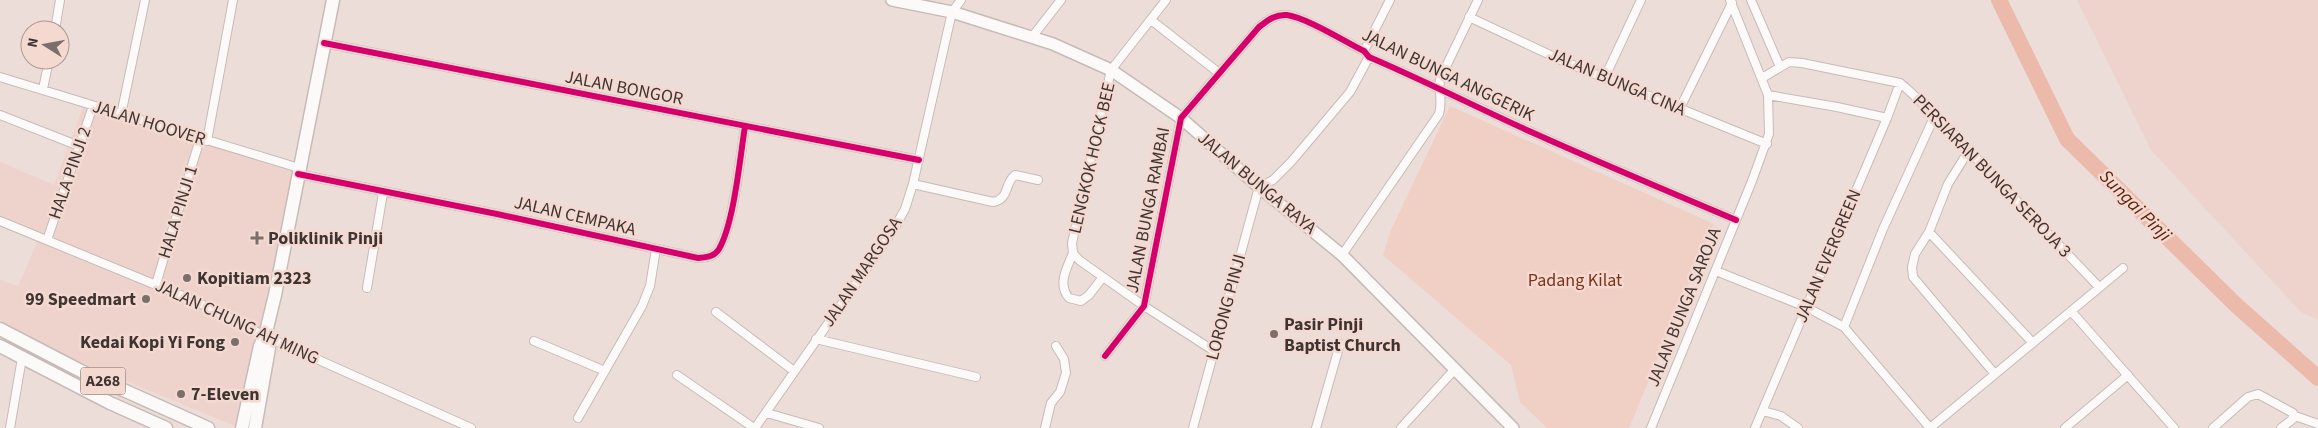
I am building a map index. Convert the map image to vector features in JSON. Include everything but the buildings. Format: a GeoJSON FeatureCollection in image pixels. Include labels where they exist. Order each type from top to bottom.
{"type":"FeatureCollection","features":[{"type":"Feature","properties":{"kind":"main road"},"geometry":{"type":"LineString","coordinates":[[242,428],[260,346],[265,336],[333,0]]}},
{"type":"Feature","properties":{"kind":"main road","name":"JALAN BUNGA RAYA"},"geometry":{"type":"LineString","coordinates":[[892,0],[952,12],[1053,44],[1111,70],[1181,118],[1259,187],[1342,255],[1513,428]]}},
{"type":"Feature","properties":{"kind":"main road","name":"A268"},"geometry":{"type":"LineString","coordinates":[[0,329],[81,371],[208,428]]}},
{"type":"Feature","properties":{"kind":"main road"},"geometry":{"type":"LineString","coordinates":[[255,428],[269,348],[265,336]]}},
{"type":"Feature","properties":{"kind":"main road","name":"A268"},"geometry":{"type":"LineString","coordinates":[[0,346],[110,403],[166,428]]}},
{"type":"Feature","properties":{"kind":"street"},"geometry":{"type":"LineString","coordinates":[[57,20],[60,0]]}},
{"type":"Feature","properties":{"kind":"street"},"geometry":{"type":"LineString","coordinates":[[122,115],[145,0]]}},
{"type":"Feature","properties":{"kind":"street","name":"HALA PINJI 1"},"geometry":{"type":"LineString","coordinates":[[156,284],[203,140],[234,0]]}},
{"type":"Feature","properties":{"kind":"street"},"geometry":{"type":"LineString","coordinates":[[952,12],[961,0]]}},
{"type":"Feature","properties":{"kind":"street"},"geometry":{"type":"LineString","coordinates":[[1032,37],[1061,0]]}},
{"type":"Feature","properties":{"kind":"street"},"geometry":{"type":"LineString","coordinates":[[1111,70],[1166,0]]}},
{"type":"Feature","properties":{"kind":"street"},"geometry":{"type":"LineString","coordinates":[[1364,51],[1390,0]]}},
{"type":"Feature","properties":{"kind":"street"},"geometry":{"type":"LineString","coordinates":[[1342,255],[1439,114],[1442,104],[1439,87],[1440,78],[1478,0]]}},
{"type":"Feature","properties":{"kind":"street"},"geometry":{"type":"LineString","coordinates":[[1604,79],[1641,0]]}},
{"type":"Feature","properties":{"kind":"street"},"geometry":{"type":"LineString","coordinates":[[1751,0],[1780,67]]}},
{"type":"Feature","properties":{"kind":"street"},"geometry":{"type":"LineString","coordinates":[[1680,108],[1731,2]]}},
{"type":"Feature","properties":{"kind":"street","name":"JALAN BUNGA SAROJA"},"geometry":{"type":"LineString","coordinates":[[1650,428],[1716,271],[1767,144],[1769,134],[1768,95],[1731,2]]}},
{"type":"Feature","properties":{"kind":"street","name":"JALAN MARGOSA"},"geometry":{"type":"LineString","coordinates":[[754,428],[767,413],[816,339],[894,229],[905,209],[919,160],[952,12]]}},
{"type":"Feature","properties":{"kind":"street","name":"JALAN BUNGA ANGGERIK"},"geometry":{"type":"LineString","coordinates":[[1181,118],[1259,27],[1272,17],[1286,15],[1299,19],[1364,51],[1370,57],[1439,87],[1469,104],[1736,220]]}},
{"type":"Feature","properties":{"kind":"street","name":"JALAN BUNGA CINA"},"geometry":{"type":"LineString","coordinates":[[1469,17],[1604,79],[1767,144]]}},
{"type":"Feature","properties":{"kind":"street"},"geometry":{"type":"LineString","coordinates":[[1151,20],[1219,73]]}},
{"type":"Feature","properties":{"kind":"street","name":"JALAN BONGOR"},"geometry":{"type":"LineString","coordinates":[[324,43],[919,160]]}},
{"type":"Feature","properties":{"kind":"street"},"geometry":{"type":"LineString","coordinates":[[1259,187],[1273,180],[1303,148],[1350,92],[1370,57]]}},
{"type":"Feature","properties":{"kind":"street","name":"PERSIARAN BUNGA SEROJA 3"},"geometry":{"type":"LineString","coordinates":[[1762,78],[1789,62],[1900,83],[1969,150],[2099,288]]}},
{"type":"Feature","properties":{"kind":"street"},"geometry":{"type":"LineString","coordinates":[[44,89],[47,70]]}},
{"type":"Feature","properties":{"kind":"street","name":"LENGKOK HOCK BEE"},"geometry":{"type":"LineString","coordinates":[[1111,70],[1072,243],[1073,252],[1079,260],[1144,306],[1214,351]]}},
{"type":"Feature","properties":{"kind":"street","name":"JALAN HOOVER"},"geometry":{"type":"LineString","coordinates":[[0,77],[44,89],[298,171]]}},
{"type":"Feature","properties":{"kind":"street","name":"JALAN EVERGREEN"},"geometry":{"type":"LineString","coordinates":[[1755,428],[1887,118],[1900,83]]}},
{"type":"Feature","properties":{"kind":"street"},"geometry":{"type":"LineString","coordinates":[[1768,95],[1887,118]]}},
{"type":"Feature","properties":{"kind":"street","name":"HALA PINJI 2"},"geometry":{"type":"LineString","coordinates":[[47,240],[93,106]]}},
{"type":"Feature","properties":{"kind":"street"},"geometry":{"type":"LineString","coordinates":[[0,115],[80,146]]}},
{"type":"Feature","properties":{"kind":"street"},"geometry":{"type":"LineString","coordinates":[[1844,327],[1883,229],[1935,115]]}},
{"type":"Feature","properties":{"kind":"street","name":"JALAN BUNGA RAMBAI"},"geometry":{"type":"LineString","coordinates":[[1105,356],[1144,306],[1181,118]]}},
{"type":"Feature","properties":{"kind":"street","name":"JALAN CEMPAKA"},"geometry":{"type":"LineString","coordinates":[[298,171],[383,193],[497,214],[698,258],[710,257],[718,250],[728,227],[745,126]]}},
{"type":"Feature","properties":{"kind":"street"},"geometry":{"type":"LineString","coordinates":[[1969,150],[1948,184],[1929,232],[1915,254],[1912,267],[1913,276],[1994,373]]}},
{"type":"Feature","properties":{"kind":"street"},"geometry":{"type":"LineString","coordinates":[[913,184],[993,202],[1005,196],[1011,178],[1015,175],[1038,180]]}},
{"type":"Feature","properties":{"kind":"street","name":"LORONG PINJI"},"geometry":{"type":"LineString","coordinates":[[1193,428],[1259,187]]}},
{"type":"Feature","properties":{"kind":"street"},"geometry":{"type":"LineString","coordinates":[[367,288],[383,193]]}},
{"type":"Feature","properties":{"kind":"street","name":"JALAN CHUNG AH MING"},"geometry":{"type":"LineString","coordinates":[[0,221],[156,284],[265,336],[471,428]]}},
{"type":"Feature","properties":{"kind":"street"},"geometry":{"type":"LineString","coordinates":[[1929,232],[2032,343]]}},
{"type":"Feature","properties":{"kind":"street"},"geometry":{"type":"LineString","coordinates":[[578,418],[647,296],[656,249]]}},
{"type":"Feature","properties":{"kind":"street"},"geometry":{"type":"LineString","coordinates":[[1073,252],[1062,282],[1063,289],[1069,298],[1081,301],[1089,295],[1103,277]]}},
{"type":"Feature","properties":{"kind":"street"},"geometry":{"type":"LineString","coordinates":[[1716,271],[1806,307],[1844,327],[1930,428],[2123,268]]}},
{"type":"Feature","properties":{"kind":"street"},"geometry":{"type":"LineString","coordinates":[[2072,311],[2174,428]]}},
{"type":"Feature","properties":{"kind":"street"},"geometry":{"type":"LineString","coordinates":[[716,312],[794,372]]}},
{"type":"Feature","properties":{"kind":"street"},"geometry":{"type":"LineString","coordinates":[[816,339],[976,377]]}},
{"type":"Feature","properties":{"kind":"street"},"geometry":{"type":"LineString","coordinates":[[534,341],[605,371]]}},
{"type":"Feature","properties":{"kind":"street"},"geometry":{"type":"LineString","coordinates":[[1316,428],[1340,344]]}},
{"type":"Feature","properties":{"kind":"street"},"geometry":{"type":"LineString","coordinates":[[1045,428],[1051,403],[1060,392],[1066,373],[1064,359],[1056,346]]}},
{"type":"Feature","properties":{"kind":"street"},"geometry":{"type":"LineString","coordinates":[[10,428],[22,358]]}},
{"type":"Feature","properties":{"kind":"street"},"geometry":{"type":"LineString","coordinates":[[1401,428],[1455,369]]}},
{"type":"Feature","properties":{"kind":"street"},"geometry":{"type":"LineString","coordinates":[[677,375],[754,428]]}},
{"type":"Feature","properties":{"kind":"street"},"geometry":{"type":"LineString","coordinates":[[2065,428],[2128,375]]}},
{"type":"Feature","properties":{"kind":"street"},"geometry":{"type":"LineString","coordinates":[[2213,428],[2252,394],[2263,396],[2294,416],[2318,424]]}},
{"type":"Feature","properties":{"kind":"street"},"geometry":{"type":"LineString","coordinates":[[1763,411],[1781,416],[1798,428]]}},
{"type":"Feature","properties":{"kind":"street"},"geometry":{"type":"LineString","coordinates":[[767,413],[819,428]]}},
{"type":"Feature","properties":{"kind":"street"},"geometry":{"type":"LineString","coordinates":[[2281,428],[2294,416]]}},
{"type":"Feature","properties":{"kind":"shaded area"},"geometry":{"type":"Polygon","coordinates":[[[2077,0],[2318,0],[2318,320],[2301,312],[2151,150],[2077,0]]]}},
{"type":"Feature","properties":{"kind":"shaded area"},"geometry":{"type":"Polygon","coordinates":[[[83,107],[298,171],[240,428],[0,329],[0,280],[18,286],[39,238],[0,222],[0,162],[54,185],[83,107]]]}},
{"type":"Feature","properties":{"kind":"green space","name":"Padang Kilat"},"geometry":{"type":"Polygon","coordinates":[[[1450,106],[1714,224],[1629,428],[1547,428],[1520,402],[1511,365],[1383,255],[1391,230],[1450,106]]]}},
{"type":"Feature","properties":{"kind":"waterway","name":"Sungai Pinji"},"geometry":{"type":"LineString","coordinates":[[1999,0],[2067,139],[2236,305],[2318,378]]}},
{"type":"Feature","properties":{"kind":"cycle path"},"geometry":{"type":"LineString","coordinates":[[1105,356],[1144,306],[1181,118],[1259,27],[1272,18],[1279,16],[1287,15],[1305,20],[1364,51],[1369,57],[1509,122],[1736,220]]}},
{"type":"Feature","properties":{"kind":"cycle path"},"geometry":{"type":"LineString","coordinates":[[324,43],[919,160]]}},
{"type":"Feature","properties":{"kind":"cycle path"},"geometry":{"type":"LineString","coordinates":[[298,174],[701,258],[715,254],[724,238],[736,190],[745,126]]}},
{"type":"Feature","properties":{"kind":"place","name":"Poliklinik Pinji"},"geometry":{"type":"Point","coordinates":[257,238]}},
{"type":"Feature","properties":{"kind":"place","name":"Kopitiam 2323"},"geometry":{"type":"Point","coordinates":[187,278]}},
{"type":"Feature","properties":{"kind":"place","name":"99 Speedmart"},"geometry":{"type":"Point","coordinates":[146,299]}},
{"type":"Feature","properties":{"kind":"place","name":"Pasir Pinji Baptist Church"},"geometry":{"type":"Point","coordinates":[1274,334]}},
{"type":"Feature","properties":{"kind":"place","name":"Kedai Kopi Yi Fong"},"geometry":{"type":"Point","coordinates":[235,342]}},
{"type":"Feature","properties":{"kind":"place","name":"7-Eleven"},"geometry":{"type":"Point","coordinates":[181,394]}}]}
